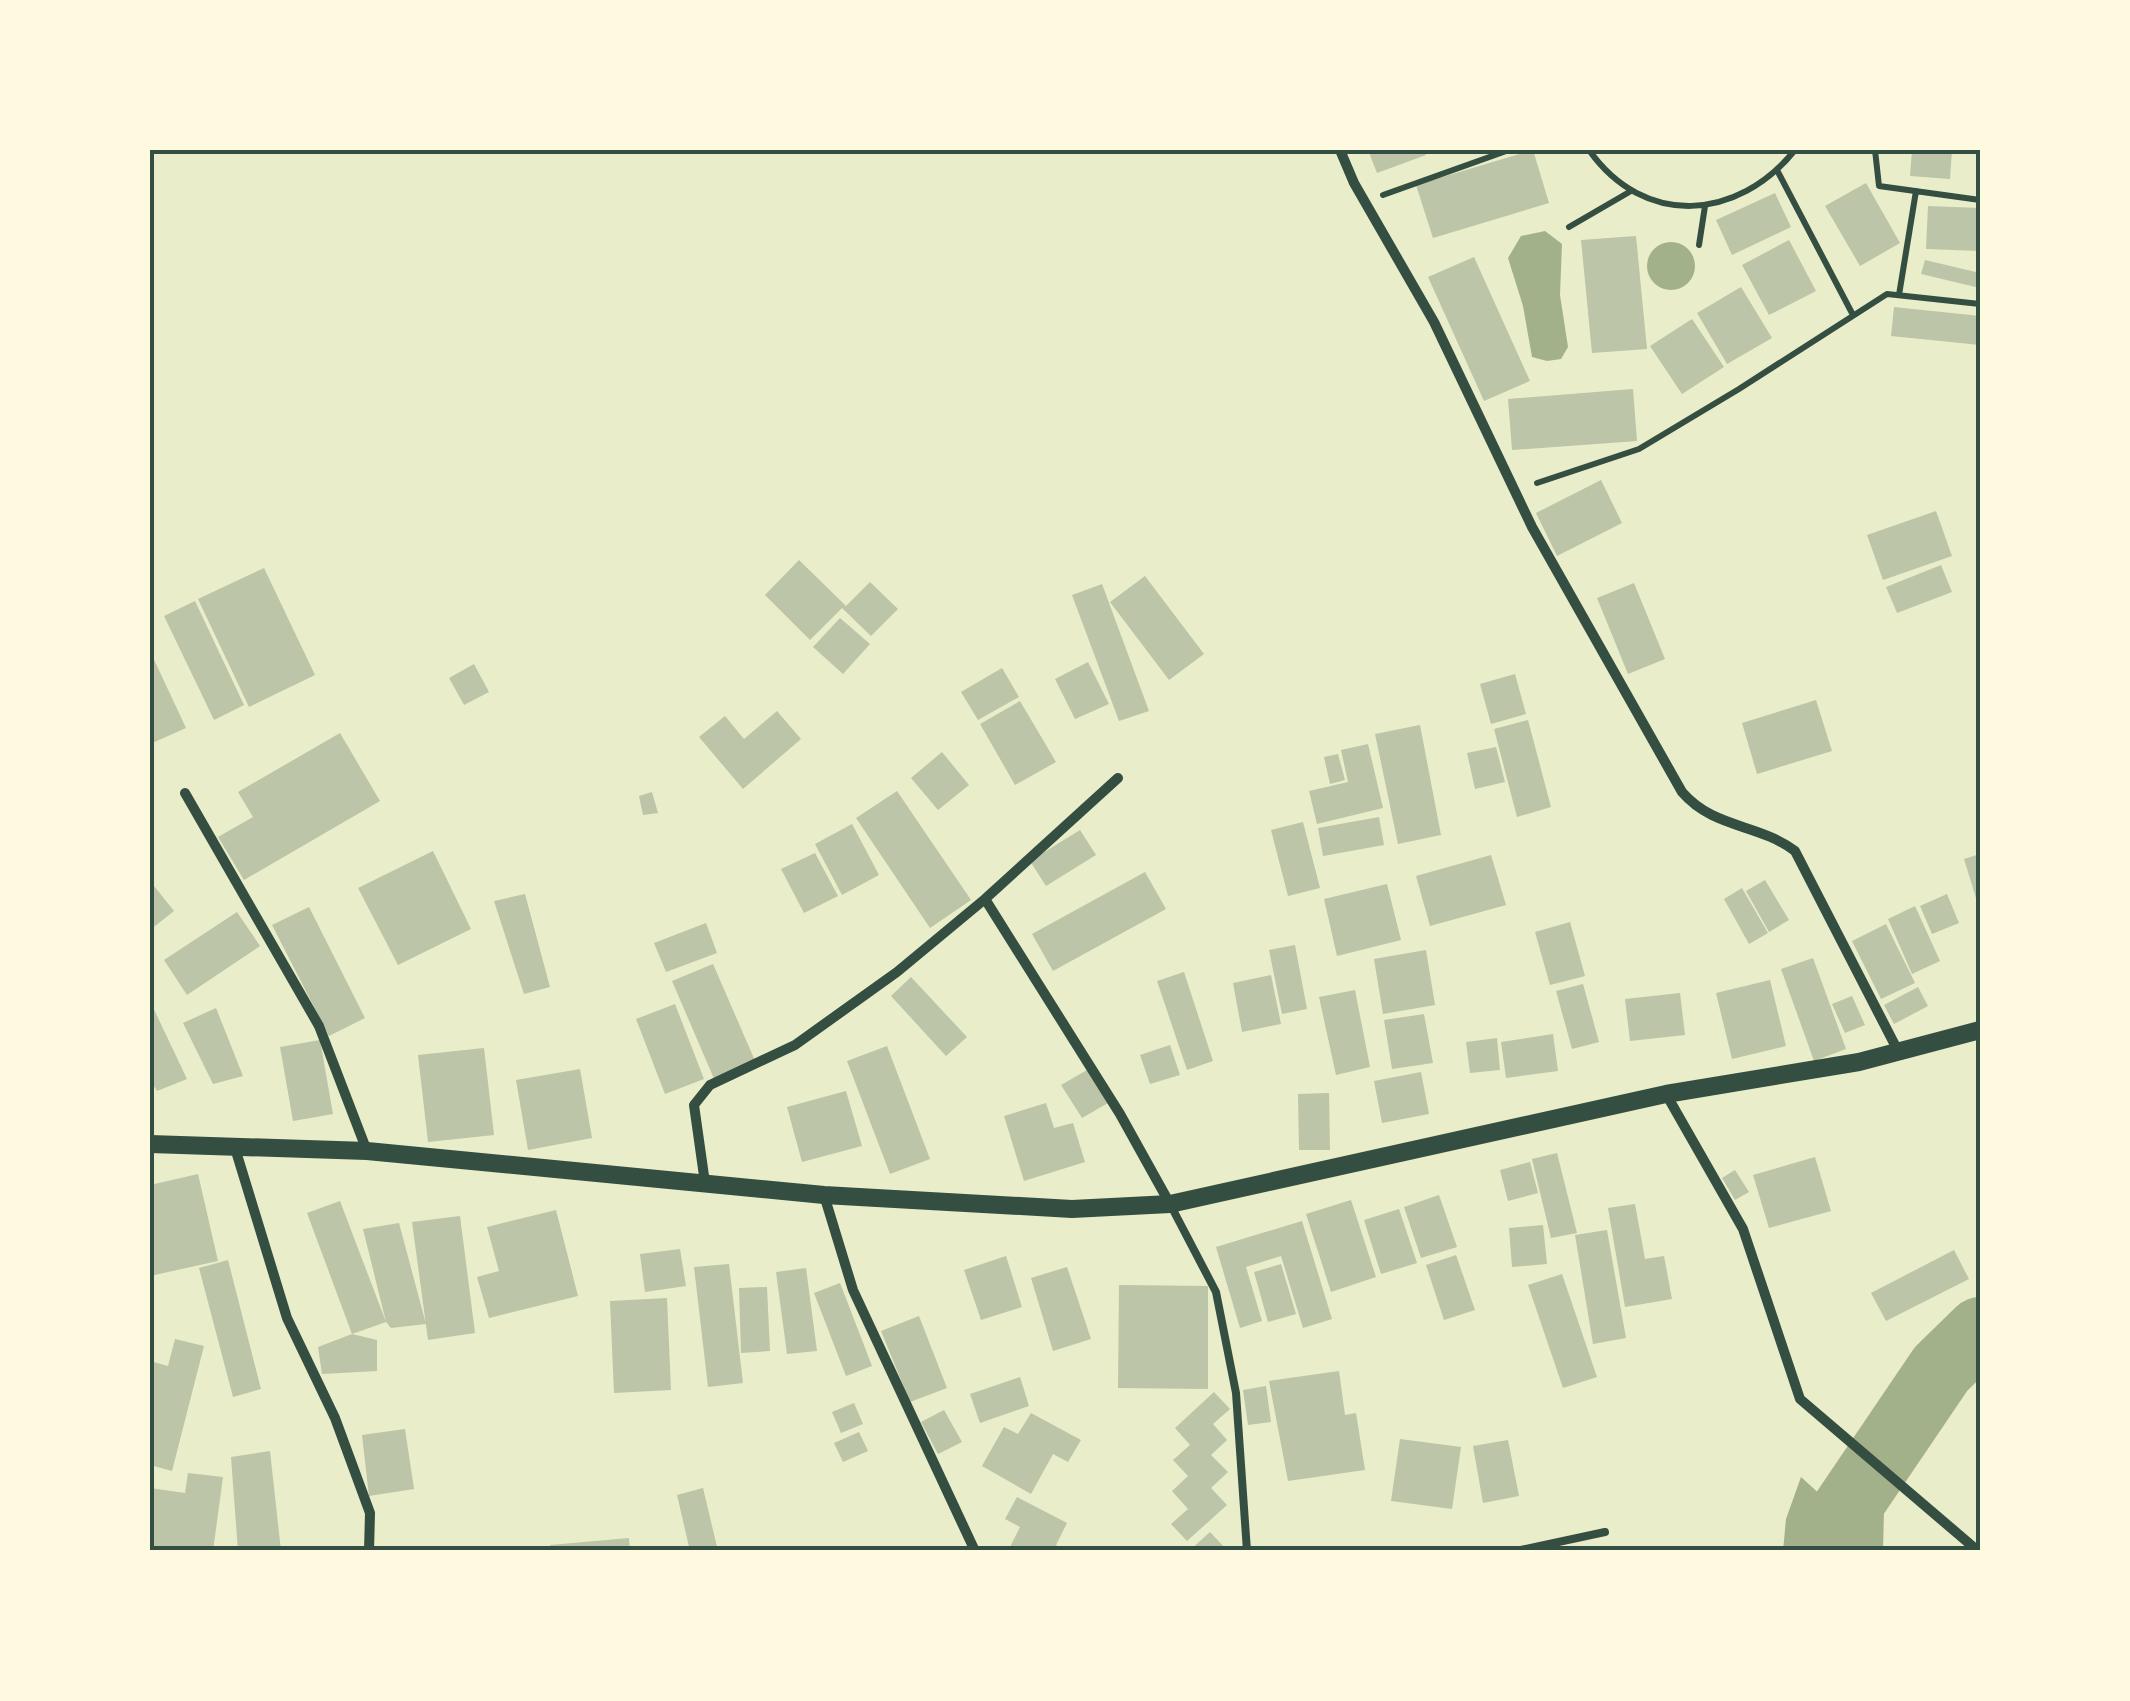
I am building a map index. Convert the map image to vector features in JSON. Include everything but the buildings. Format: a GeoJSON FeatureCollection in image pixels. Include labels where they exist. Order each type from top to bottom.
{"type":"FeatureCollection","features":[{"type":"Feature","properties":{"kind":"street"},"geometry":{"type":"LineString","coordinates":[[1340,150],[1354,183],[1434,322],[1532,528],[1682,792],[1696,808],[1710,816],[1781,841],[1795,851],[1898,1051]]}},
{"type":"Feature","properties":{"kind":"street"},"geometry":{"type":"LineString","coordinates":[[705,1184],[694,1105],[710,1086],[795,1045],[897,972],[986,899],[1118,778]]}},
{"type":"Feature","properties":{"kind":"street"},"geometry":{"type":"LineString","coordinates":[[185,794],[319,1026],[367,1152]]}},
{"type":"Feature","properties":{"kind":"street"},"geometry":{"type":"LineString","coordinates":[[986,899],[1120,1114],[1170,1204]]}},
{"type":"Feature","properties":{"kind":"street"},"geometry":{"type":"LineString","coordinates":[[150,1144],[367,1152],[824,1196],[1072,1209],[1170,1204],[1666,1094],[1860,1062],[1980,1030]]}},
{"type":"Feature","properties":{"kind":"street"},"geometry":{"type":"LineString","coordinates":[[1666,1094],[1743,1228],[1800,1399],[1978,1551]]}},
{"type":"Feature","properties":{"kind":"street"},"geometry":{"type":"LineString","coordinates":[[235,1148],[287,1318],[334,1418],[370,1513],[369,1551]]}},
{"type":"Feature","properties":{"kind":"street"},"geometry":{"type":"LineString","coordinates":[[824,1196],[853,1290],[974,1551]]}},
{"type":"Feature","properties":{"kind":"lane"},"geometry":{"type":"LineString","coordinates":[[1170,1204],[1216,1292],[1236,1393],[1247,1551]]}},
{"type":"Feature","properties":{"kind":"lane"},"geometry":{"type":"LineString","coordinates":[[1516,1551],[1605,1532]]}},
{"type":"Feature","properties":{"kind":"path"},"geometry":{"type":"LineString","coordinates":[[1379,196],[1509,150]]}},
{"type":"Feature","properties":{"kind":"path"},"geometry":{"type":"LineString","coordinates":[[1589,150],[1602,169],[1631,192],[1667,205],[1706,206],[1745,196],[1778,172],[1796,150]]}},
{"type":"Feature","properties":{"kind":"path"},"geometry":{"type":"LineString","coordinates":[[1875,150],[1878,186],[1980,200]]}},
{"type":"Feature","properties":{"kind":"path"},"geometry":{"type":"LineString","coordinates":[[1778,172],[1853,314]]}},
{"type":"Feature","properties":{"kind":"path"},"geometry":{"type":"LineString","coordinates":[[1899,295],[1916,191]]}},
{"type":"Feature","properties":{"kind":"path"},"geometry":{"type":"LineString","coordinates":[[1569,227],[1631,192]]}},
{"type":"Feature","properties":{"kind":"path"},"geometry":{"type":"LineString","coordinates":[[1699,245],[1706,206]]}},
{"type":"Feature","properties":{"kind":"path"},"geometry":{"type":"LineString","coordinates":[[1524,487],[1639,449],[1887,294],[1980,304]]}},
{"type":"Feature","properties":{"kind":"shaded area"},"geometry":{"type":"Polygon","coordinates":[[[1545,231],[1562,244],[1560,295],[1568,347],[1561,359],[1547,361],[1532,357],[1523,306],[1508,258],[1521,236],[1545,231]]]}},
{"type":"Feature","properties":{"kind":"shaded area"},"geometry":{"type":"Polygon","coordinates":[[[1671,242],[1688,249],[1695,266],[1688,283],[1671,290],[1654,283],[1647,266],[1654,249],[1671,242]]]}},
{"type":"Feature","properties":{"kind":"shaded area"},"geometry":{"type":"Polygon","coordinates":[[[1801,1477],[1881,1551],[1783,1551],[1786,1519],[1801,1477]]]}},
{"type":"Feature","properties":{"kind":"waterway"},"geometry":{"type":"LineString","coordinates":[[1849,1551],[1850,1510],[1842,1515],[1941,1369],[1980,1331]]}}]}
